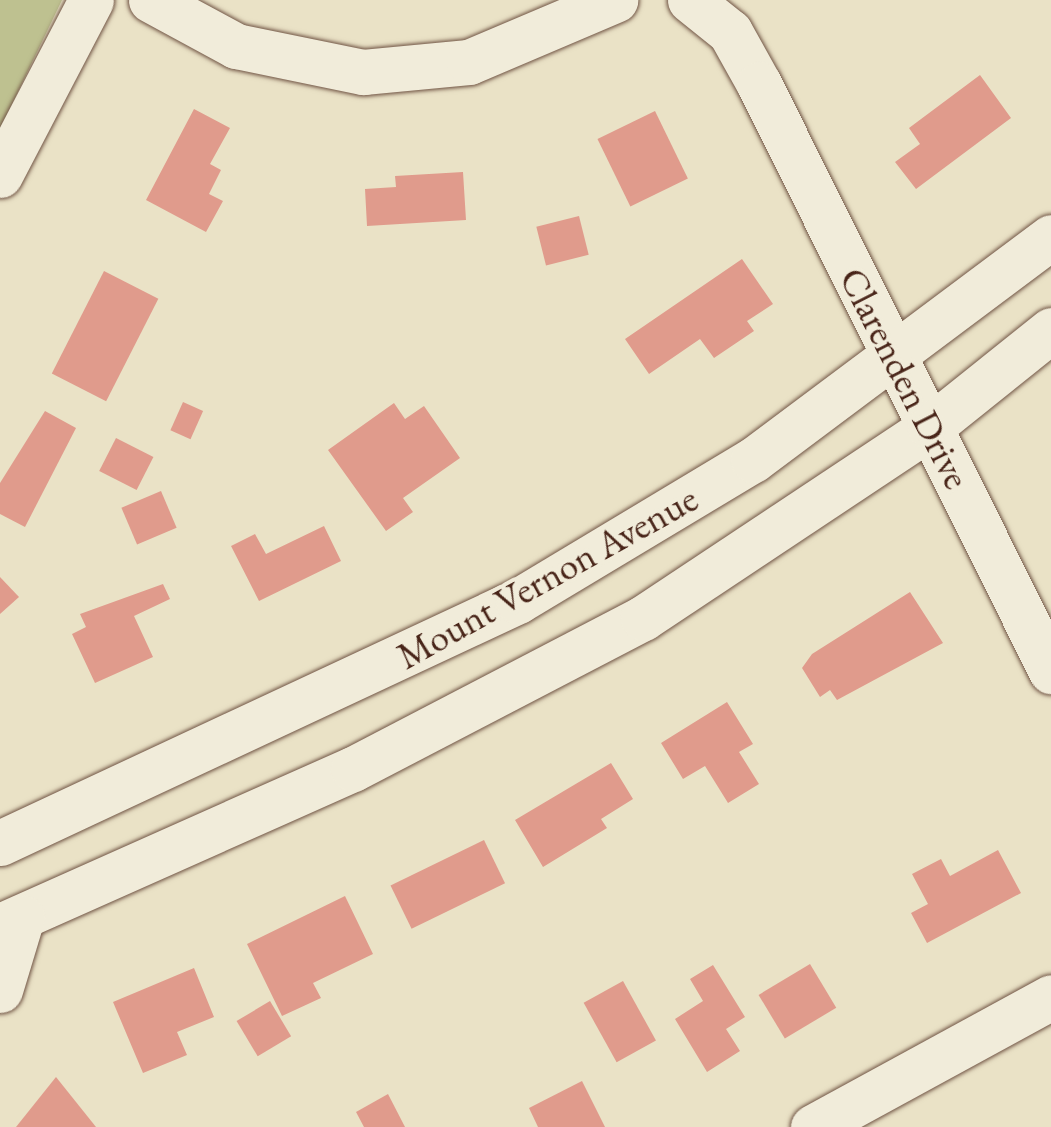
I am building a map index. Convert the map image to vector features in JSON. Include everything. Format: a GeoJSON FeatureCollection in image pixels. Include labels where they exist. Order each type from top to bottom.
{"type":"FeatureCollection","features":[{"type":"Feature","properties":{"kind":"street"},"geometry":{"type":"LineString","coordinates":[[0,176],[90,0]]}},
{"type":"Feature","properties":{"kind":"street"},"geometry":{"type":"LineString","coordinates":[[151,0],[236,46],[363,72],[469,62],[615,0]]}},
{"type":"Feature","properties":{"kind":"street","name":"Clarenden Drive"},"geometry":{"type":"LineString","coordinates":[[690,0],[730,32],[759,84],[1051,672]]}},
{"type":"Feature","properties":{"kind":"street","name":"Clarenden Drive"},"geometry":{"type":"LineString","coordinates":[[751,0],[759,84]]}},
{"type":"Feature","properties":{"kind":"street","name":"Mount Vernon Avenue"},"geometry":{"type":"LineString","coordinates":[[0,844],[518,601],[753,460],[1051,237]]}},
{"type":"Feature","properties":{"kind":"street","name":"Mount Vernon Avenue"},"geometry":{"type":"LineString","coordinates":[[11,921],[370,760],[643,618],[930,428],[1051,330]]}},
{"type":"Feature","properties":{"kind":"street"},"geometry":{"type":"LineString","coordinates":[[0,990],[11,921]]}},
{"type":"Feature","properties":{"kind":"street"},"geometry":{"type":"LineString","coordinates":[[813,1127],[1051,997]]}},
{"type":"Feature","properties":{"kind":"green space"},"geometry":{"type":"Polygon","coordinates":[[[0,0],[62,0],[0,129],[0,0]]]}},
{"type":"Feature","properties":{"kind":"building"},"geometry":{"type":"Polygon","coordinates":[[[980,75],[1011,118],[916,189],[895,162],[920,144],[909,128],[980,75]]]}},
{"type":"Feature","properties":{"kind":"building"},"geometry":{"type":"Polygon","coordinates":[[[194,109],[230,128],[210,164],[221,170],[209,194],[223,201],[206,232],[146,200],[194,109]]]}},
{"type":"Feature","properties":{"kind":"building"},"geometry":{"type":"Polygon","coordinates":[[[655,111],[688,178],[630,206],[597,139],[655,111]]]}},
{"type":"Feature","properties":{"kind":"building"},"geometry":{"type":"Polygon","coordinates":[[[463,172],[466,220],[367,226],[365,189],[396,187],[395,176],[463,172]]]}},
{"type":"Feature","properties":{"kind":"building"},"geometry":{"type":"Polygon","coordinates":[[[579,216],[589,255],[546,265],[536,227],[579,216]]]}},
{"type":"Feature","properties":{"kind":"building"},"geometry":{"type":"Polygon","coordinates":[[[742,259],[773,304],[747,321],[754,331],[714,358],[700,339],[649,374],[625,339],[742,259]]]}},
{"type":"Feature","properties":{"kind":"building"},"geometry":{"type":"Polygon","coordinates":[[[104,271],[158,299],[106,401],[52,373],[104,271]]]}},
{"type":"Feature","properties":{"kind":"building"},"geometry":{"type":"Polygon","coordinates":[[[183,402],[203,411],[190,439],[170,430],[183,402]]]}},
{"type":"Feature","properties":{"kind":"building"},"geometry":{"type":"Polygon","coordinates":[[[394,403],[405,419],[424,406],[460,458],[403,498],[413,512],[386,531],[328,450],[394,403]]]}},
{"type":"Feature","properties":{"kind":"building"},"geometry":{"type":"Polygon","coordinates":[[[45,411],[76,428],[25,527],[0,514],[0,483],[45,411]]]}},
{"type":"Feature","properties":{"kind":"building"},"geometry":{"type":"Polygon","coordinates":[[[116,438],[153,457],[137,490],[99,471],[116,438]]]}},
{"type":"Feature","properties":{"kind":"building"},"geometry":{"type":"Polygon","coordinates":[[[161,491],[177,528],[137,545],[121,508],[161,491]]]}},
{"type":"Feature","properties":{"kind":"building"},"geometry":{"type":"Polygon","coordinates":[[[324,526],[341,561],[259,601],[231,546],[255,534],[266,554],[324,526]]]}},
{"type":"Feature","properties":{"kind":"building"},"geometry":{"type":"Polygon","coordinates":[[[0,577],[19,597],[0,614],[0,577]]]}},
{"type":"Feature","properties":{"kind":"building"},"geometry":{"type":"Polygon","coordinates":[[[163,584],[170,599],[134,616],[153,657],[95,683],[72,634],[86,627],[80,614],[163,584]]]}},
{"type":"Feature","properties":{"kind":"building"},"geometry":{"type":"Polygon","coordinates":[[[910,592],[943,643],[837,700],[830,690],[820,697],[802,668],[812,654],[910,592]]]}},
{"type":"Feature","properties":{"kind":"building"},"geometry":{"type":"Polygon","coordinates":[[[727,702],[753,744],[739,752],[759,784],[728,803],[705,766],[683,779],[661,743],[727,702]]]}},
{"type":"Feature","properties":{"kind":"building"},"geometry":{"type":"Polygon","coordinates":[[[611,763],[633,799],[601,819],[607,828],[543,867],[515,820],[611,763]]]}},
{"type":"Feature","properties":{"kind":"building"},"geometry":{"type":"Polygon","coordinates":[[[484,840],[505,883],[412,929],[391,886],[484,840]]]}},
{"type":"Feature","properties":{"kind":"building"},"geometry":{"type":"Polygon","coordinates":[[[998,850],[1021,893],[927,943],[911,913],[928,904],[912,874],[941,859],[950,876],[998,850]]]}},
{"type":"Feature","properties":{"kind":"building"},"geometry":{"type":"Polygon","coordinates":[[[345,896],[373,954],[313,983],[321,998],[282,1016],[247,944],[345,896]]]}},
{"type":"Feature","properties":{"kind":"building"},"geometry":{"type":"Polygon","coordinates":[[[810,964],[836,1008],[785,1039],[759,995],[810,964]]]}},
{"type":"Feature","properties":{"kind":"building"},"geometry":{"type":"Polygon","coordinates":[[[713,965],[745,1017],[726,1029],[740,1051],[707,1072],[675,1019],[703,1001],[690,979],[713,965]]]}},
{"type":"Feature","properties":{"kind":"building"},"geometry":{"type":"Polygon","coordinates":[[[194,968],[214,1017],[177,1032],[187,1055],[143,1073],[113,1002],[194,968]]]}},
{"type":"Feature","properties":{"kind":"building"},"geometry":{"type":"Polygon","coordinates":[[[623,981],[656,1040],[617,1062],[584,1003],[623,981]]]}},
{"type":"Feature","properties":{"kind":"building"},"geometry":{"type":"Polygon","coordinates":[[[270,1001],[291,1036],[258,1056],[237,1021],[270,1001]]]}},
{"type":"Feature","properties":{"kind":"building"},"geometry":{"type":"Polygon","coordinates":[[[56,1077],[96,1127],[16,1127],[56,1077]]]}},
{"type":"Feature","properties":{"kind":"building"},"geometry":{"type":"Polygon","coordinates":[[[582,1081],[605,1127],[538,1127],[529,1108],[582,1081]]]}},
{"type":"Feature","properties":{"kind":"building"},"geometry":{"type":"Polygon","coordinates":[[[388,1094],[405,1127],[364,1127],[356,1112],[388,1094]]]}}]}
